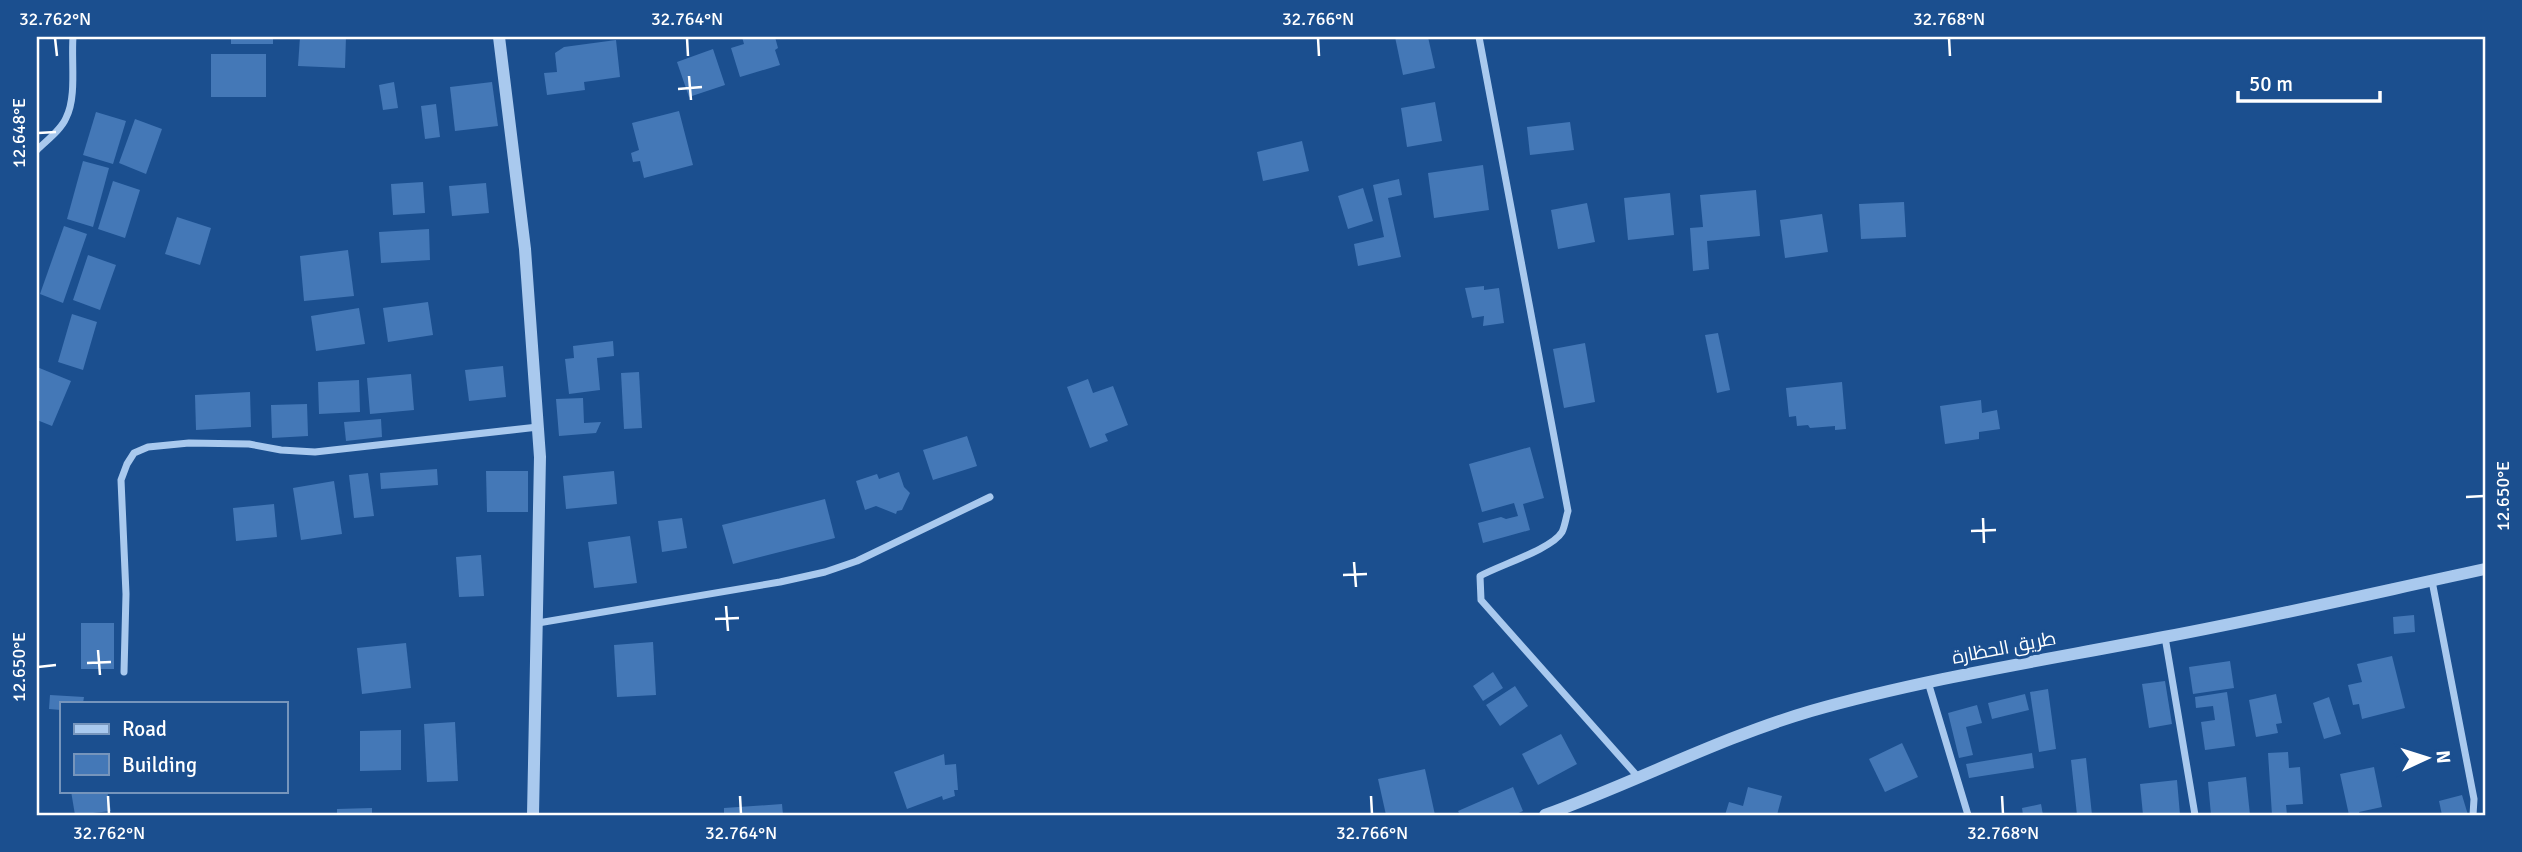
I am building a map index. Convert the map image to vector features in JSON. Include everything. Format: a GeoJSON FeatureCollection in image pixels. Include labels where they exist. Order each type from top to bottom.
{"type":"FeatureCollection","features":[{"type":"Feature","properties":{"kind":"street"},"geometry":{"type":"LineString","coordinates":[[37,150],[66,119],[73,92],[73,37]]}},
{"type":"Feature","properties":{"kind":"street"},"geometry":{"type":"LineString","coordinates":[[499,37],[526,249],[540,457],[533,815]]}},
{"type":"Feature","properties":{"kind":"street"},"geometry":{"type":"LineString","coordinates":[[1479,37],[1568,511],[1561,534],[1539,551],[1502,564],[1480,576],[1481,600],[1640,779]]}},
{"type":"Feature","properties":{"kind":"street"},"geometry":{"type":"LineString","coordinates":[[124,672],[126,594],[121,480],[134,453],[148,447],[189,443],[249,444],[281,450],[315,452],[538,427]]}},
{"type":"Feature","properties":{"kind":"street"},"geometry":{"type":"LineString","coordinates":[[538,623],[825,572],[857,561],[990,497]]}},
{"type":"Feature","properties":{"kind":"street","name":"طريق الحظارة"},"geometry":{"type":"LineString","coordinates":[[1545,815],[1640,779],[1752,731],[1810,712],[1928,682],[2165,637],[2485,569]]}},
{"type":"Feature","properties":{"kind":"street"},"geometry":{"type":"LineString","coordinates":[[2432,581],[2474,799],[2473,815]]}},
{"type":"Feature","properties":{"kind":"street"},"geometry":{"type":"LineString","coordinates":[[2165,637],[2195,815]]}},
{"type":"Feature","properties":{"kind":"street"},"geometry":{"type":"LineString","coordinates":[[1928,682],[1968,815]]}},
{"type":"Feature","properties":{"kind":"building"},"geometry":{"type":"Polygon","coordinates":[[[231,37],[273,37],[273,44],[231,44],[231,37]]]}},
{"type":"Feature","properties":{"kind":"building"},"geometry":{"type":"Polygon","coordinates":[[[300,37],[346,37],[345,68],[298,66],[300,37]]]}},
{"type":"Feature","properties":{"kind":"building"},"geometry":{"type":"Polygon","coordinates":[[[742,37],[775,37],[778,48],[775,50],[780,65],[740,77],[731,48],[744,44],[742,37]]]}},
{"type":"Feature","properties":{"kind":"building"},"geometry":{"type":"Polygon","coordinates":[[[1395,37],[1428,37],[1435,68],[1403,75],[1395,37]]]}},
{"type":"Feature","properties":{"kind":"building"},"geometry":{"type":"Polygon","coordinates":[[[616,40],[620,77],[584,82],[585,90],[547,95],[544,73],[557,72],[555,53],[564,47],[616,40]]]}},
{"type":"Feature","properties":{"kind":"building"},"geometry":{"type":"Polygon","coordinates":[[[713,49],[725,85],[689,97],[677,62],[713,49]]]}},
{"type":"Feature","properties":{"kind":"building"},"geometry":{"type":"Polygon","coordinates":[[[211,54],[266,54],[266,97],[211,97],[211,54]]]}},
{"type":"Feature","properties":{"kind":"building"},"geometry":{"type":"Polygon","coordinates":[[[394,82],[398,108],[383,110],[379,85],[394,82]]]}},
{"type":"Feature","properties":{"kind":"building"},"geometry":{"type":"Polygon","coordinates":[[[492,82],[498,126],[455,131],[450,87],[492,82]]]}},
{"type":"Feature","properties":{"kind":"building"},"geometry":{"type":"Polygon","coordinates":[[[1435,102],[1442,141],[1407,147],[1401,108],[1435,102]]]}},
{"type":"Feature","properties":{"kind":"building"},"geometry":{"type":"Polygon","coordinates":[[[436,104],[440,137],[425,139],[421,106],[436,104]]]}},
{"type":"Feature","properties":{"kind":"building"},"geometry":{"type":"Polygon","coordinates":[[[679,111],[693,165],[644,178],[640,161],[633,162],[631,153],[639,150],[632,123],[679,111]]]}},
{"type":"Feature","properties":{"kind":"building"},"geometry":{"type":"Polygon","coordinates":[[[96,112],[126,121],[113,164],[83,155],[96,112]]]}},
{"type":"Feature","properties":{"kind":"building"},"geometry":{"type":"Polygon","coordinates":[[[135,119],[162,129],[146,174],[119,163],[135,119]]]}},
{"type":"Feature","properties":{"kind":"building"},"geometry":{"type":"Polygon","coordinates":[[[1570,122],[1574,150],[1530,155],[1527,127],[1570,122]]]}},
{"type":"Feature","properties":{"kind":"building"},"geometry":{"type":"Polygon","coordinates":[[[1302,141],[1309,171],[1263,181],[1257,152],[1302,141]]]}},
{"type":"Feature","properties":{"kind":"building"},"geometry":{"type":"Polygon","coordinates":[[[83,161],[109,168],[93,227],[67,219],[83,161]]]}},
{"type":"Feature","properties":{"kind":"building"},"geometry":{"type":"Polygon","coordinates":[[[1483,165],[1489,210],[1434,218],[1428,173],[1483,165]]]}},
{"type":"Feature","properties":{"kind":"building"},"geometry":{"type":"Polygon","coordinates":[[[1399,179],[1402,195],[1388,198],[1401,257],[1358,266],[1354,244],[1384,237],[1373,185],[1399,179]]]}},
{"type":"Feature","properties":{"kind":"building"},"geometry":{"type":"Polygon","coordinates":[[[113,181],[140,190],[125,238],[98,229],[113,181]]]}},
{"type":"Feature","properties":{"kind":"building"},"geometry":{"type":"Polygon","coordinates":[[[423,182],[425,213],[393,215],[391,184],[423,182]]]}},
{"type":"Feature","properties":{"kind":"building"},"geometry":{"type":"Polygon","coordinates":[[[486,183],[489,213],[452,216],[449,186],[486,183]]]}},
{"type":"Feature","properties":{"kind":"building"},"geometry":{"type":"Polygon","coordinates":[[[1363,188],[1373,221],[1348,229],[1338,196],[1363,188]]]}},
{"type":"Feature","properties":{"kind":"building"},"geometry":{"type":"Polygon","coordinates":[[[1756,190],[1760,236],[1707,241],[1709,269],[1693,271],[1690,228],[1703,227],[1700,195],[1756,190]]]}},
{"type":"Feature","properties":{"kind":"building"},"geometry":{"type":"Polygon","coordinates":[[[1670,193],[1674,235],[1628,240],[1624,198],[1670,193]]]}},
{"type":"Feature","properties":{"kind":"building"},"geometry":{"type":"Polygon","coordinates":[[[1904,202],[1906,237],[1861,239],[1859,204],[1904,202]]]}},
{"type":"Feature","properties":{"kind":"building"},"geometry":{"type":"Polygon","coordinates":[[[1587,203],[1595,242],[1558,249],[1551,210],[1587,203]]]}},
{"type":"Feature","properties":{"kind":"building"},"geometry":{"type":"Polygon","coordinates":[[[1822,214],[1828,252],[1785,258],[1780,220],[1822,214]]]}},
{"type":"Feature","properties":{"kind":"building"},"geometry":{"type":"Polygon","coordinates":[[[177,217],[211,228],[200,265],[165,254],[177,217]]]}},
{"type":"Feature","properties":{"kind":"building"},"geometry":{"type":"Polygon","coordinates":[[[64,226],[87,234],[63,303],[40,294],[64,226]]]}},
{"type":"Feature","properties":{"kind":"building"},"geometry":{"type":"Polygon","coordinates":[[[429,229],[430,260],[381,263],[379,232],[429,229]]]}},
{"type":"Feature","properties":{"kind":"building"},"geometry":{"type":"Polygon","coordinates":[[[348,250],[354,296],[304,301],[300,256],[348,250]]]}},
{"type":"Feature","properties":{"kind":"building"},"geometry":{"type":"Polygon","coordinates":[[[88,255],[116,265],[100,310],[73,300],[88,255]]]}},
{"type":"Feature","properties":{"kind":"building"},"geometry":{"type":"Polygon","coordinates":[[[1484,286],[1484,290],[1499,288],[1504,323],[1483,326],[1484,316],[1472,318],[1465,288],[1484,286]]]}},
{"type":"Feature","properties":{"kind":"building"},"geometry":{"type":"Polygon","coordinates":[[[428,302],[433,335],[388,342],[383,308],[428,302]]]}},
{"type":"Feature","properties":{"kind":"building"},"geometry":{"type":"Polygon","coordinates":[[[359,308],[365,344],[316,351],[311,316],[359,308]]]}},
{"type":"Feature","properties":{"kind":"building"},"geometry":{"type":"Polygon","coordinates":[[[72,314],[97,322],[83,370],[58,362],[72,314]]]}},
{"type":"Feature","properties":{"kind":"building"},"geometry":{"type":"Polygon","coordinates":[[[1718,333],[1730,390],[1717,393],[1705,335],[1718,333]]]}},
{"type":"Feature","properties":{"kind":"building"},"geometry":{"type":"Polygon","coordinates":[[[613,341],[614,356],[597,358],[600,390],[569,394],[565,359],[574,358],[573,346],[613,341]]]}},
{"type":"Feature","properties":{"kind":"building"},"geometry":{"type":"Polygon","coordinates":[[[1585,343],[1595,402],[1564,408],[1553,349],[1585,343]]]}},
{"type":"Feature","properties":{"kind":"building"},"geometry":{"type":"Polygon","coordinates":[[[503,366],[506,397],[469,401],[465,370],[503,366]]]}},
{"type":"Feature","properties":{"kind":"building"},"geometry":{"type":"Polygon","coordinates":[[[37,367],[71,381],[52,426],[37,420],[37,367]]]}},
{"type":"Feature","properties":{"kind":"building"},"geometry":{"type":"Polygon","coordinates":[[[639,372],[642,428],[624,429],[621,373],[639,372]]]}},
{"type":"Feature","properties":{"kind":"building"},"geometry":{"type":"Polygon","coordinates":[[[411,374],[414,410],[370,414],[367,378],[411,374]]]}},
{"type":"Feature","properties":{"kind":"building"},"geometry":{"type":"Polygon","coordinates":[[[1088,379],[1093,393],[1113,386],[1128,425],[1105,434],[1108,441],[1090,448],[1067,387],[1088,379]]]}},
{"type":"Feature","properties":{"kind":"building"},"geometry":{"type":"Polygon","coordinates":[[[359,380],[360,412],[319,414],[318,382],[359,380]]]}},
{"type":"Feature","properties":{"kind":"building"},"geometry":{"type":"Polygon","coordinates":[[[1842,382],[1846,429],[1835,430],[1835,426],[1797,426],[1796,416],[1789,417],[1786,388],[1842,382]]]}},
{"type":"Feature","properties":{"kind":"building"},"geometry":{"type":"Polygon","coordinates":[[[250,392],[251,427],[196,430],[195,395],[250,392]]]}},
{"type":"Feature","properties":{"kind":"building"},"geometry":{"type":"Polygon","coordinates":[[[583,398],[584,423],[601,422],[596,433],[559,436],[556,399],[583,398]]]}},
{"type":"Feature","properties":{"kind":"building"},"geometry":{"type":"Polygon","coordinates":[[[1981,400],[1982,413],[1997,410],[2000,429],[1979,432],[1979,439],[1945,444],[1940,406],[1981,400]]]}},
{"type":"Feature","properties":{"kind":"building"},"geometry":{"type":"Polygon","coordinates":[[[307,404],[308,436],[272,438],[271,405],[307,404]]]}},
{"type":"Feature","properties":{"kind":"building"},"geometry":{"type":"Polygon","coordinates":[[[381,419],[382,437],[346,441],[344,422],[381,419]]]}},
{"type":"Feature","properties":{"kind":"building"},"geometry":{"type":"Polygon","coordinates":[[[967,436],[977,466],[933,480],[923,450],[967,436]]]}},
{"type":"Feature","properties":{"kind":"building"},"geometry":{"type":"Polygon","coordinates":[[[1530,447],[1544,498],[1523,504],[1530,530],[1483,543],[1478,523],[1518,516],[1514,503],[1482,512],[1469,464],[1530,447]]]}},
{"type":"Feature","properties":{"kind":"building"},"geometry":{"type":"Polygon","coordinates":[[[437,469],[438,485],[381,489],[380,473],[437,469]]]}},
{"type":"Feature","properties":{"kind":"building"},"geometry":{"type":"Polygon","coordinates":[[[486,471],[528,471],[528,512],[487,512],[486,471]]]}},
{"type":"Feature","properties":{"kind":"building"},"geometry":{"type":"Polygon","coordinates":[[[614,471],[617,504],[566,509],[563,476],[614,471]]]}},
{"type":"Feature","properties":{"kind":"building"},"geometry":{"type":"Polygon","coordinates":[[[899,472],[904,487],[910,493],[902,510],[896,514],[876,506],[865,510],[856,481],[877,474],[879,479],[899,472]]]}},
{"type":"Feature","properties":{"kind":"building"},"geometry":{"type":"Polygon","coordinates":[[[368,473],[374,516],[354,518],[349,475],[368,473]]]}},
{"type":"Feature","properties":{"kind":"building"},"geometry":{"type":"Polygon","coordinates":[[[334,481],[342,534],[301,540],[293,488],[334,481]]]}},
{"type":"Feature","properties":{"kind":"building"},"geometry":{"type":"Polygon","coordinates":[[[825,499],[835,538],[733,564],[722,525],[825,499]]]}},
{"type":"Feature","properties":{"kind":"building"},"geometry":{"type":"Polygon","coordinates":[[[274,504],[277,537],[236,541],[233,508],[274,504]]]}},
{"type":"Feature","properties":{"kind":"building"},"geometry":{"type":"Polygon","coordinates":[[[682,518],[687,548],[662,552],[658,521],[682,518]]]}},
{"type":"Feature","properties":{"kind":"building"},"geometry":{"type":"Polygon","coordinates":[[[630,536],[637,583],[594,588],[588,542],[630,536]]]}},
{"type":"Feature","properties":{"kind":"building"},"geometry":{"type":"Polygon","coordinates":[[[481,555],[484,596],[459,597],[456,557],[481,555]]]}},
{"type":"Feature","properties":{"kind":"building"},"geometry":{"type":"Polygon","coordinates":[[[2414,615],[2415,632],[2394,634],[2393,617],[2414,615]]]}},
{"type":"Feature","properties":{"kind":"building"},"geometry":{"type":"Polygon","coordinates":[[[81,623],[114,623],[114,669],[81,669],[81,623]]]}},
{"type":"Feature","properties":{"kind":"building"},"geometry":{"type":"Polygon","coordinates":[[[653,642],[656,695],[617,697],[614,645],[653,642]]]}},
{"type":"Feature","properties":{"kind":"building"},"geometry":{"type":"Polygon","coordinates":[[[406,643],[411,688],[362,694],[357,648],[406,643]]]}},
{"type":"Feature","properties":{"kind":"building"},"geometry":{"type":"Polygon","coordinates":[[[2392,656],[2405,708],[2362,719],[2359,704],[2353,705],[2348,685],[2362,682],[2357,664],[2392,656]]]}},
{"type":"Feature","properties":{"kind":"building"},"geometry":{"type":"Polygon","coordinates":[[[2230,661],[2234,688],[2193,694],[2189,667],[2230,661]]]}},
{"type":"Feature","properties":{"kind":"building"},"geometry":{"type":"Polygon","coordinates":[[[1493,672],[1503,688],[1483,701],[1473,686],[1493,672]]]}},
{"type":"Feature","properties":{"kind":"building"},"geometry":{"type":"Polygon","coordinates":[[[2165,681],[2172,724],[2149,728],[2142,684],[2165,681]]]}},
{"type":"Feature","properties":{"kind":"building"},"geometry":{"type":"Polygon","coordinates":[[[1515,686],[1528,706],[1500,726],[1486,705],[1515,686]]]}},
{"type":"Feature","properties":{"kind":"building"},"geometry":{"type":"Polygon","coordinates":[[[2048,689],[2056,749],[2039,752],[2030,692],[2048,689]]]}},
{"type":"Feature","properties":{"kind":"building"},"geometry":{"type":"Polygon","coordinates":[[[2227,692],[2235,746],[2205,750],[2201,722],[2215,720],[2213,706],[2196,708],[2195,697],[2227,692]]]}},
{"type":"Feature","properties":{"kind":"building"},"geometry":{"type":"Polygon","coordinates":[[[2025,694],[2029,710],[1992,719],[1988,703],[2025,694]]]}},
{"type":"Feature","properties":{"kind":"building"},"geometry":{"type":"Polygon","coordinates":[[[2276,694],[2282,723],[2276,724],[2278,733],[2256,737],[2249,700],[2276,694]]]}},
{"type":"Feature","properties":{"kind":"building"},"geometry":{"type":"Polygon","coordinates":[[[50,695],[84,697],[83,702],[60,702],[60,710],[49,709],[50,695]]]}},
{"type":"Feature","properties":{"kind":"building"},"geometry":{"type":"Polygon","coordinates":[[[2329,697],[2341,734],[2324,739],[2313,703],[2329,697]]]}},
{"type":"Feature","properties":{"kind":"building"},"geometry":{"type":"Polygon","coordinates":[[[1977,705],[1982,723],[1966,727],[1973,755],[1959,758],[1948,713],[1977,705]]]}},
{"type":"Feature","properties":{"kind":"building"},"geometry":{"type":"Polygon","coordinates":[[[455,722],[458,781],[427,782],[424,724],[455,722]]]}},
{"type":"Feature","properties":{"kind":"building"},"geometry":{"type":"Polygon","coordinates":[[[401,730],[401,770],[360,771],[360,731],[401,730]]]}},
{"type":"Feature","properties":{"kind":"building"},"geometry":{"type":"Polygon","coordinates":[[[1561,734],[1577,764],[1538,785],[1522,754],[1561,734]]]}},
{"type":"Feature","properties":{"kind":"building"},"geometry":{"type":"Polygon","coordinates":[[[1902,743],[1918,777],[1885,792],[1869,759],[1902,743]]]}},
{"type":"Feature","properties":{"kind":"building"},"geometry":{"type":"Polygon","coordinates":[[[2288,752],[2289,768],[2300,767],[2303,804],[2286,805],[2287,815],[2272,815],[2268,753],[2288,752]]]}},
{"type":"Feature","properties":{"kind":"building"},"geometry":{"type":"Polygon","coordinates":[[[2032,753],[2034,768],[1969,778],[1966,764],[2032,753]]]}},
{"type":"Feature","properties":{"kind":"building"},"geometry":{"type":"Polygon","coordinates":[[[944,754],[945,765],[956,764],[958,790],[954,790],[955,796],[943,800],[942,796],[907,809],[894,772],[944,754]]]}},
{"type":"Feature","properties":{"kind":"building"},"geometry":{"type":"Polygon","coordinates":[[[2086,758],[2092,815],[2077,815],[2071,760],[2086,758]]]}},
{"type":"Feature","properties":{"kind":"building"},"geometry":{"type":"Polygon","coordinates":[[[2374,767],[2382,807],[2359,812],[2360,815],[2349,815],[2340,774],[2374,767]]]}},
{"type":"Feature","properties":{"kind":"building"},"geometry":{"type":"Polygon","coordinates":[[[1425,769],[1435,815],[1386,815],[1378,779],[1425,769]]]}},
{"type":"Feature","properties":{"kind":"building"},"geometry":{"type":"Polygon","coordinates":[[[2246,777],[2250,815],[2211,815],[2208,782],[2246,777]]]}},
{"type":"Feature","properties":{"kind":"building"},"geometry":{"type":"Polygon","coordinates":[[[2177,780],[2180,815],[2143,815],[2140,784],[2177,780]]]}},
{"type":"Feature","properties":{"kind":"building"},"geometry":{"type":"Polygon","coordinates":[[[1513,787],[1523,811],[1514,815],[1460,815],[1458,811],[1513,787]]]}},
{"type":"Feature","properties":{"kind":"building"},"geometry":{"type":"Polygon","coordinates":[[[1748,787],[1782,796],[1777,815],[1725,815],[1729,802],[1743,806],[1748,787]]]}},
{"type":"Feature","properties":{"kind":"building"},"geometry":{"type":"Polygon","coordinates":[[[71,792],[107,792],[111,811],[75,815],[71,792]]]}},
{"type":"Feature","properties":{"kind":"building"},"geometry":{"type":"Polygon","coordinates":[[[2462,795],[2468,815],[2442,815],[2439,801],[2462,795]]]}},
{"type":"Feature","properties":{"kind":"building"},"geometry":{"type":"Polygon","coordinates":[[[782,804],[783,815],[724,815],[724,808],[782,804]]]}},
{"type":"Feature","properties":{"kind":"building"},"geometry":{"type":"Polygon","coordinates":[[[2041,804],[2043,815],[2023,815],[2022,808],[2041,804]]]}},
{"type":"Feature","properties":{"kind":"building"},"geometry":{"type":"Polygon","coordinates":[[[372,808],[372,815],[337,815],[337,809],[372,808]]]}}]}
